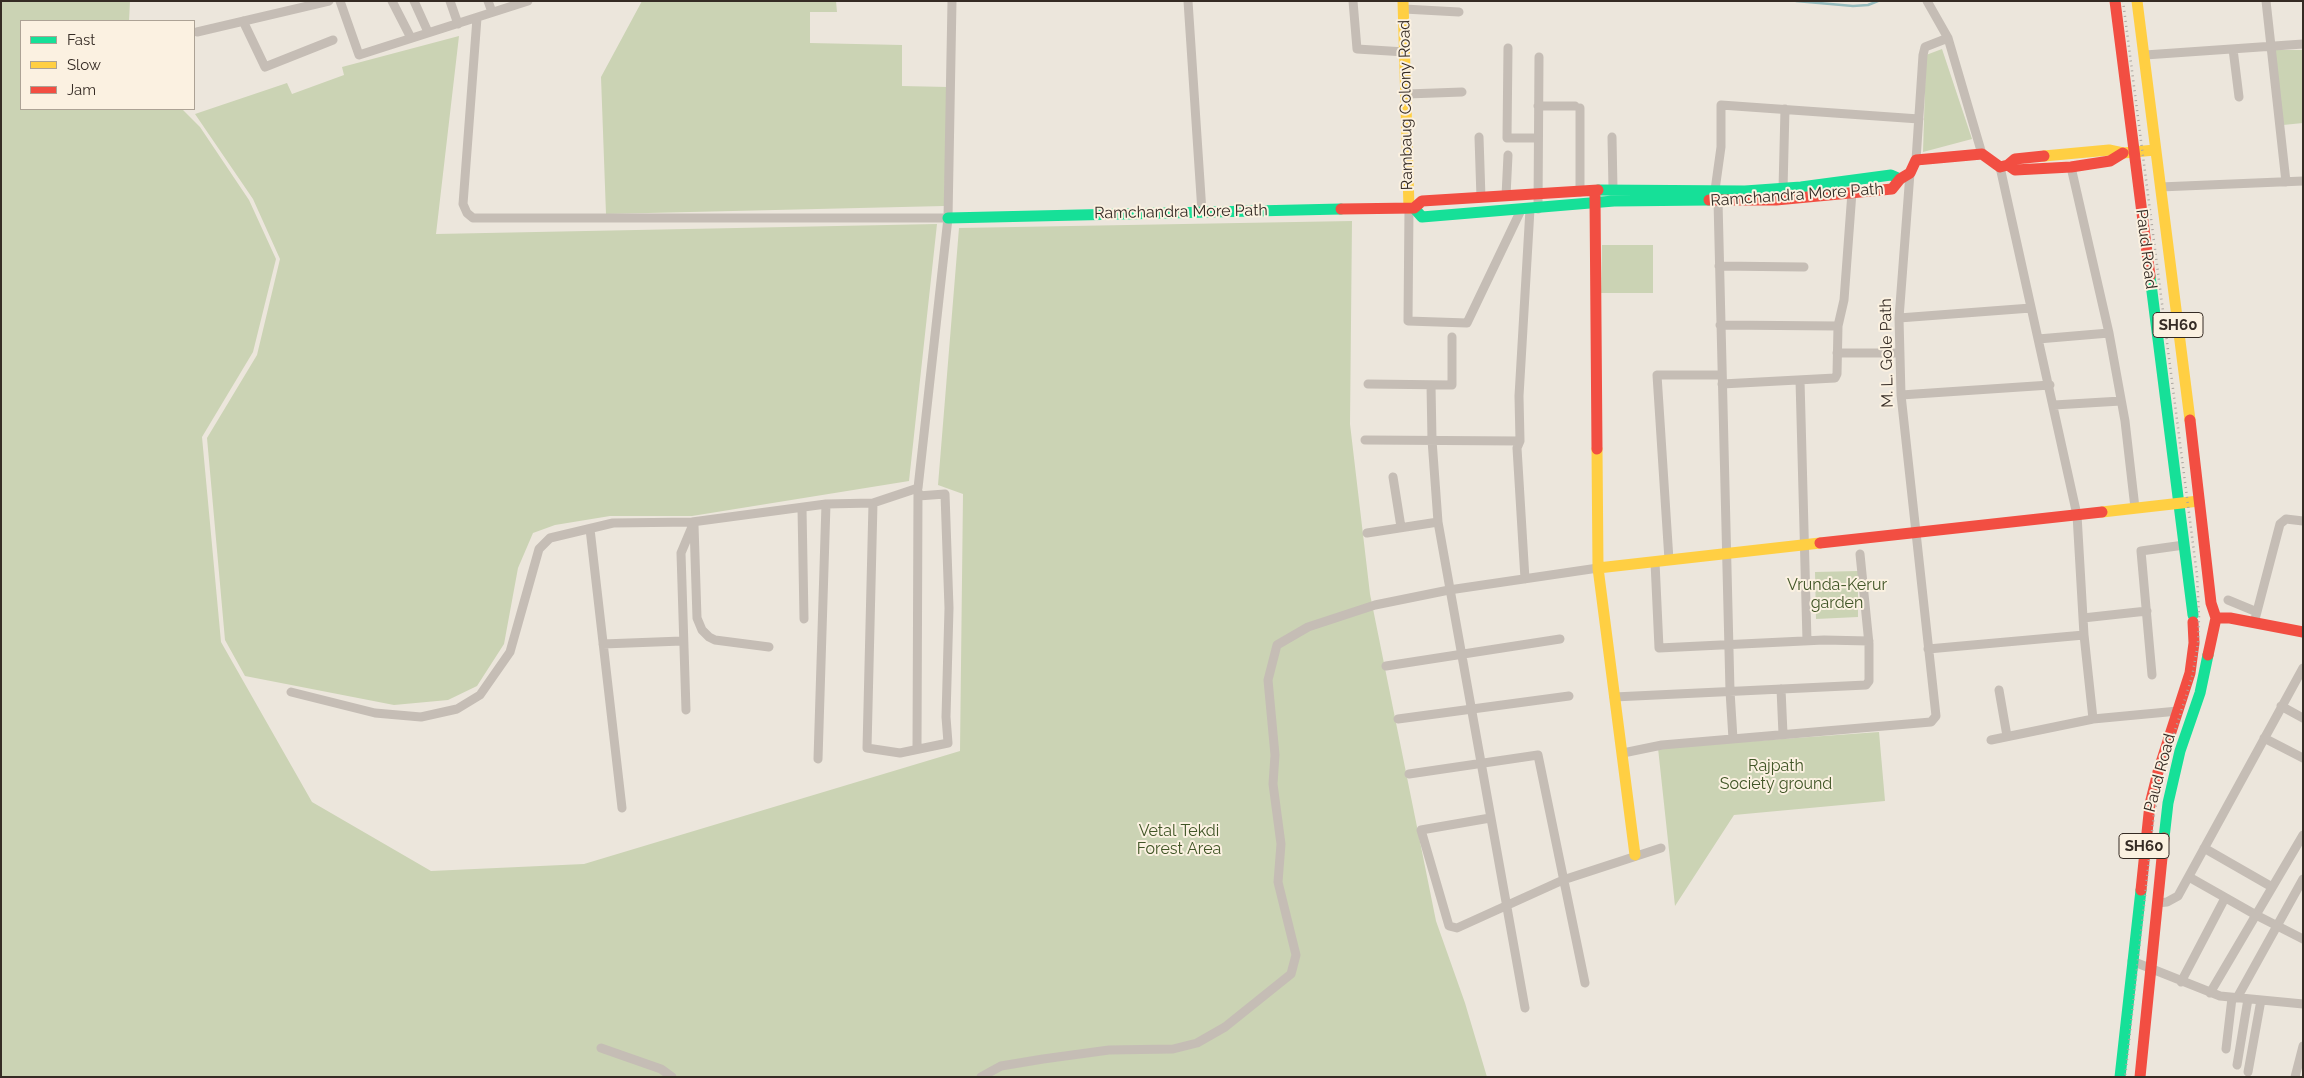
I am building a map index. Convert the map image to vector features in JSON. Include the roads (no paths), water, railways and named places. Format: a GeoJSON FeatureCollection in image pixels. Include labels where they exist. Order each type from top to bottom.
{"type":"FeatureCollection","features":[{"type":"Feature","properties":{"kind":"street"},"geometry":{"type":"LineString","coordinates":[[198,32],[329,1]]}},
{"type":"Feature","properties":{"kind":"street"},"geometry":{"type":"LineString","coordinates":[[340,1],[358,55],[523,2]]}},
{"type":"Feature","properties":{"kind":"street"},"geometry":{"type":"LineString","coordinates":[[392,1],[411,38]]}},
{"type":"Feature","properties":{"kind":"street"},"geometry":{"type":"LineString","coordinates":[[414,1],[428,32]]}},
{"type":"Feature","properties":{"kind":"street"},"geometry":{"type":"LineString","coordinates":[[450,1],[458,24]]}},
{"type":"Feature","properties":{"kind":"street"},"geometry":{"type":"LineString","coordinates":[[488,1],[492,12]]}},
{"type":"Feature","properties":{"kind":"street"},"geometry":{"type":"LineString","coordinates":[[917,748],[918,492],[948,218],[952,1]]}},
{"type":"Feature","properties":{"kind":"street"},"geometry":{"type":"LineString","coordinates":[[1188,1],[1202,212]]}},
{"type":"Feature","properties":{"kind":"street"},"geometry":{"type":"LineString","coordinates":[[1353,1],[1357,50],[1405,52]]}},
{"type":"Feature","properties":{"kind":"street"},"geometry":{"type":"LineString","coordinates":[[1927,1],[1948,38],[1982,154]]}},
{"type":"Feature","properties":{"kind":"street","name":"Paud Road"},"geometry":{"type":"LineString","coordinates":[[2115,1],[2128,153],[2179,503],[2193,618],[2194,643],[2192,664],[2150,804],[2120,1077]]}},
{"type":"Feature","properties":{"kind":"street","name":"Paud Road"},"geometry":{"type":"LineString","coordinates":[[2137,1],[2215,618],[2200,693],[2180,751],[2168,803],[2140,1077]]}},
{"type":"Feature","properties":{"kind":"street"},"geometry":{"type":"LineString","coordinates":[[2266,1],[2286,182]]}},
{"type":"Feature","properties":{"kind":"street"},"geometry":{"type":"LineString","coordinates":[[1404,5],[1459,12]]}},
{"type":"Feature","properties":{"kind":"street","name":"Rambaug Colony Road"},"geometry":{"type":"LineString","coordinates":[[1404,5],[1411,208]]}},
{"type":"Feature","properties":{"kind":"street"},"geometry":{"type":"LineString","coordinates":[[477,18],[463,204],[467,213],[473,218],[948,218]]}},
{"type":"Feature","properties":{"kind":"street"},"geometry":{"type":"LineString","coordinates":[[244,21],[264,67],[334,40]]}},
{"type":"Feature","properties":{"kind":"street"},"geometry":{"type":"LineString","coordinates":[[1900,180],[1910,173],[1916,160],[1925,47],[1948,38]]}},
{"type":"Feature","properties":{"kind":"street"},"geometry":{"type":"LineString","coordinates":[[2144,55],[2303,44]]}},
{"type":"Feature","properties":{"kind":"street"},"geometry":{"type":"LineString","coordinates":[[1508,48],[1507,138],[1537,138]]}},
{"type":"Feature","properties":{"kind":"street"},"geometry":{"type":"LineString","coordinates":[[2232,49],[2239,97]]}},
{"type":"Feature","properties":{"kind":"street"},"geometry":{"type":"LineString","coordinates":[[1411,208],[1408,321],[1467,323],[1537,194],[1539,58]]}},
{"type":"Feature","properties":{"kind":"street"},"geometry":{"type":"LineString","coordinates":[[1407,94],[1462,92]]}},
{"type":"Feature","properties":{"kind":"street"},"geometry":{"type":"LineString","coordinates":[[1733,739],[1716,196],[1721,147],[1721,105],[1919,119]]}},
{"type":"Feature","properties":{"kind":"street"},"geometry":{"type":"LineString","coordinates":[[1538,106],[1577,107],[1580,192]]}},
{"type":"Feature","properties":{"kind":"street"},"geometry":{"type":"LineString","coordinates":[[1783,189],[1785,109]]}},
{"type":"Feature","properties":{"kind":"street"},"geometry":{"type":"LineString","coordinates":[[1479,137],[1481,198]]}},
{"type":"Feature","properties":{"kind":"street"},"geometry":{"type":"LineString","coordinates":[[1612,137],[1614,189]]}},
{"type":"Feature","properties":{"kind":"street"},"geometry":{"type":"LineString","coordinates":[[2004,166],[2014,159],[2109,150],[2128,153],[2155,150]]}},
{"type":"Feature","properties":{"kind":"street"},"geometry":{"type":"LineString","coordinates":[[1916,160],[1982,154],[2015,170],[2071,167],[2110,161],[2128,153]]}},
{"type":"Feature","properties":{"kind":"street"},"geometry":{"type":"LineString","coordinates":[[1506,196],[1508,155]]}},
{"type":"Feature","properties":{"kind":"street"},"geometry":{"type":"LineString","coordinates":[[2004,166],[2031,308],[2050,385],[2076,515],[2084,635],[2093,719]]}},
{"type":"Feature","properties":{"kind":"street"},"geometry":{"type":"LineString","coordinates":[[2071,167],[2109,334],[2121,401],[2135,508]]}},
{"type":"Feature","properties":{"kind":"street","name":"M. L. Gole Path"},"geometry":{"type":"LineString","coordinates":[[1623,754],[1662,745],[1931,722],[1936,716],[1901,395],[1899,318],[1910,173]]}},
{"type":"Feature","properties":{"kind":"street","name":"Ramchandra More Path"},"geometry":{"type":"LineString","coordinates":[[948,218],[1411,208],[1422,201],[1614,189],[1716,196],[1776,200],[1892,189],[1900,180],[1891,175],[1862,181],[1716,196],[1614,201],[1422,217],[1411,208]]}},
{"type":"Feature","properties":{"kind":"street"},"geometry":{"type":"LineString","coordinates":[[2160,187],[2303,182]]}},
{"type":"Feature","properties":{"kind":"street"},"geometry":{"type":"LineString","coordinates":[[1595,191],[1598,568],[1635,855]]}},
{"type":"Feature","properties":{"kind":"street"},"geometry":{"type":"LineString","coordinates":[[1669,560],[1657,375],[1722,380],[1835,378],[1838,326],[1844,300],[1852,192]]}},
{"type":"Feature","properties":{"kind":"street"},"geometry":{"type":"LineString","coordinates":[[1525,579],[1517,448],[1520,441],[1519,396],[1530,209]]}},
{"type":"Feature","properties":{"kind":"street"},"geometry":{"type":"LineString","coordinates":[[1718,266],[1804,267]]}},
{"type":"Feature","properties":{"kind":"street"},"geometry":{"type":"LineString","coordinates":[[1899,318],[2031,308]]}},
{"type":"Feature","properties":{"kind":"street"},"geometry":{"type":"LineString","coordinates":[[1720,325],[1838,326]]}},
{"type":"Feature","properties":{"kind":"street"},"geometry":{"type":"LineString","coordinates":[[2038,339],[2109,334]]}},
{"type":"Feature","properties":{"kind":"street"},"geometry":{"type":"LineString","coordinates":[[1368,384],[1452,385],[1452,337]]}},
{"type":"Feature","properties":{"kind":"street"},"geometry":{"type":"LineString","coordinates":[[1837,354],[1900,353]]}},
{"type":"Feature","properties":{"kind":"street"},"geometry":{"type":"LineString","coordinates":[[1800,380],[1807,641]]}},
{"type":"Feature","properties":{"kind":"street"},"geometry":{"type":"LineString","coordinates":[[1431,385],[1432,440],[1438,522],[1525,1008]]}},
{"type":"Feature","properties":{"kind":"street"},"geometry":{"type":"LineString","coordinates":[[1901,395],[2050,385]]}},
{"type":"Feature","properties":{"kind":"street"},"geometry":{"type":"LineString","coordinates":[[2054,405],[2121,401]]}},
{"type":"Feature","properties":{"kind":"street"},"geometry":{"type":"LineString","coordinates":[[1365,440],[1520,441]]}},
{"type":"Feature","properties":{"kind":"street"},"geometry":{"type":"LineString","coordinates":[[1393,477],[1401,527]]}},
{"type":"Feature","properties":{"kind":"street"},"geometry":{"type":"LineString","coordinates":[[291,692],[375,713],[422,717],[457,709],[468,704],[480,695],[510,652],[539,549],[542,543],[550,538],[613,523],[694,522],[826,504],[873,503],[918,492],[945,494],[949,608],[946,717],[948,743],[900,753],[867,748],[873,503]]}},
{"type":"Feature","properties":{"kind":"street"},"geometry":{"type":"LineString","coordinates":[[981,1077],[1001,1066],[1044,1059],[1109,1050],[1173,1049],[1197,1043],[1225,1027],[1291,974],[1296,955],[1278,882],[1281,844],[1273,784],[1276,755],[1268,680],[1278,646],[1308,627],[1375,605],[1449,590],[1598,568],[2199,501]]}},
{"type":"Feature","properties":{"kind":"street"},"geometry":{"type":"LineString","coordinates":[[818,759],[826,504]]}},
{"type":"Feature","properties":{"kind":"street"},"geometry":{"type":"LineString","coordinates":[[802,508],[804,619]]}},
{"type":"Feature","properties":{"kind":"street"},"geometry":{"type":"LineString","coordinates":[[2256,617],[2282,520],[2286,518],[2303,521]]}},
{"type":"Feature","properties":{"kind":"street"},"geometry":{"type":"LineString","coordinates":[[686,710],[682,641],[681,553],[694,522]]}},
{"type":"Feature","properties":{"kind":"street"},"geometry":{"type":"LineString","coordinates":[[694,522],[697,618],[702,630],[715,640],[769,647]]}},
{"type":"Feature","properties":{"kind":"street"},"geometry":{"type":"LineString","coordinates":[[1367,533],[1438,522]]}},
{"type":"Feature","properties":{"kind":"street"},"geometry":{"type":"LineString","coordinates":[[590,529],[622,808]]}},
{"type":"Feature","properties":{"kind":"street"},"geometry":{"type":"LineString","coordinates":[[2152,675],[2141,551],[2184,545]]}},
{"type":"Feature","properties":{"kind":"street"},"geometry":{"type":"LineString","coordinates":[[1614,697],[1866,685],[1870,681],[1869,641],[1860,554]]}},
{"type":"Feature","properties":{"kind":"street"},"geometry":{"type":"LineString","coordinates":[[1655,562],[1659,648],[1807,641],[1869,641]]}},
{"type":"Feature","properties":{"kind":"street"},"geometry":{"type":"LineString","coordinates":[[2228,600],[2256,617],[2303,632]]}},
{"type":"Feature","properties":{"kind":"street"},"geometry":{"type":"LineString","coordinates":[[2215,618],[2208,607],[2201,607],[2193,618],[2197,628],[2204,630],[2215,618],[2256,617]]}},
{"type":"Feature","properties":{"kind":"street"},"geometry":{"type":"LineString","coordinates":[[2083,618],[2147,611]]}},
{"type":"Feature","properties":{"kind":"street"},"geometry":{"type":"LineString","coordinates":[[1928,649],[2084,635]]}},
{"type":"Feature","properties":{"kind":"street"},"geometry":{"type":"LineString","coordinates":[[1386,666],[1560,639]]}},
{"type":"Feature","properties":{"kind":"street"},"geometry":{"type":"LineString","coordinates":[[603,644],[682,641]]}},
{"type":"Feature","properties":{"kind":"street"},"geometry":{"type":"LineString","coordinates":[[2157,904],[2167,902],[2178,896],[2281,706],[2301,674]]}},
{"type":"Feature","properties":{"kind":"street"},"geometry":{"type":"LineString","coordinates":[[1781,689],[1783,734]]}},
{"type":"Feature","properties":{"kind":"street"},"geometry":{"type":"LineString","coordinates":[[1999,690],[2007,736]]}},
{"type":"Feature","properties":{"kind":"street"},"geometry":{"type":"LineString","coordinates":[[1398,720],[1470,708],[1569,696]]}},
{"type":"Feature","properties":{"kind":"street"},"geometry":{"type":"LineString","coordinates":[[2281,706],[2303,718]]}},
{"type":"Feature","properties":{"kind":"street"},"geometry":{"type":"LineString","coordinates":[[1991,740],[2093,719],[2178,711]]}},
{"type":"Feature","properties":{"kind":"street"},"geometry":{"type":"LineString","coordinates":[[2264,738],[2303,758]]}},
{"type":"Feature","properties":{"kind":"street"},"geometry":{"type":"LineString","coordinates":[[1408,774],[1538,756],[1585,983]]}},
{"type":"Feature","properties":{"kind":"street"},"geometry":{"type":"LineString","coordinates":[[1490,818],[1421,830],[1449,926],[1457,928],[1506,908],[1563,880],[1661,848]]}},
{"type":"Feature","properties":{"kind":"street"},"geometry":{"type":"LineString","coordinates":[[2210,992],[2303,835]]}},
{"type":"Feature","properties":{"kind":"street"},"geometry":{"type":"LineString","coordinates":[[2204,848],[2272,887]]}},
{"type":"Feature","properties":{"kind":"street"},"geometry":{"type":"LineString","coordinates":[[2189,876],[2225,898],[2303,939]]}},
{"type":"Feature","properties":{"kind":"street"},"geometry":{"type":"LineString","coordinates":[[2226,1049],[2235,998],[2303,879]]}},
{"type":"Feature","properties":{"kind":"street"},"geometry":{"type":"LineString","coordinates":[[2181,982],[2225,898]]}},
{"type":"Feature","properties":{"kind":"street"},"geometry":{"type":"LineString","coordinates":[[2132,961],[2210,992],[2235,998],[2303,1004]]}},
{"type":"Feature","properties":{"kind":"street"},"geometry":{"type":"LineString","coordinates":[[2237,1065],[2248,999]]}},
{"type":"Feature","properties":{"kind":"street"},"geometry":{"type":"LineString","coordinates":[[2248,1072],[2261,1000]]}},
{"type":"Feature","properties":{"kind":"street"},"geometry":{"type":"LineString","coordinates":[[2295,1077],[2303,1046]]}},
{"type":"Feature","properties":{"kind":"street"},"geometry":{"type":"LineString","coordinates":[[600,1048],[661,1069],[672,1077]]}},
{"type":"Feature","properties":{"kind":"waterway"},"geometry":{"type":"LineString","coordinates":[[1796,1],[1853,6],[1868,5],[1878,1]]}},
{"type":"Feature","properties":{"kind":"railway"},"geometry":{"type":"LineString","coordinates":[[2123,1],[2197,575],[2199,617],[2198,644],[2192,677],[2165,762],[2154,814],[2125,1077]]}},
{"type":"Feature","properties":{"kind":"park label","name":"Vrunda-Kerur garden"},"geometry":{"type":"Point","coordinates":[1837,594]}},
{"type":"Feature","properties":{"kind":"park label","name":"Rajpath Society ground"},"geometry":{"type":"Point","coordinates":[1776,775]}},
{"type":"Feature","properties":{"kind":"park label","name":"Vetal Tekdi Forest Area"},"geometry":{"type":"Point","coordinates":[1179,840]}}]}
